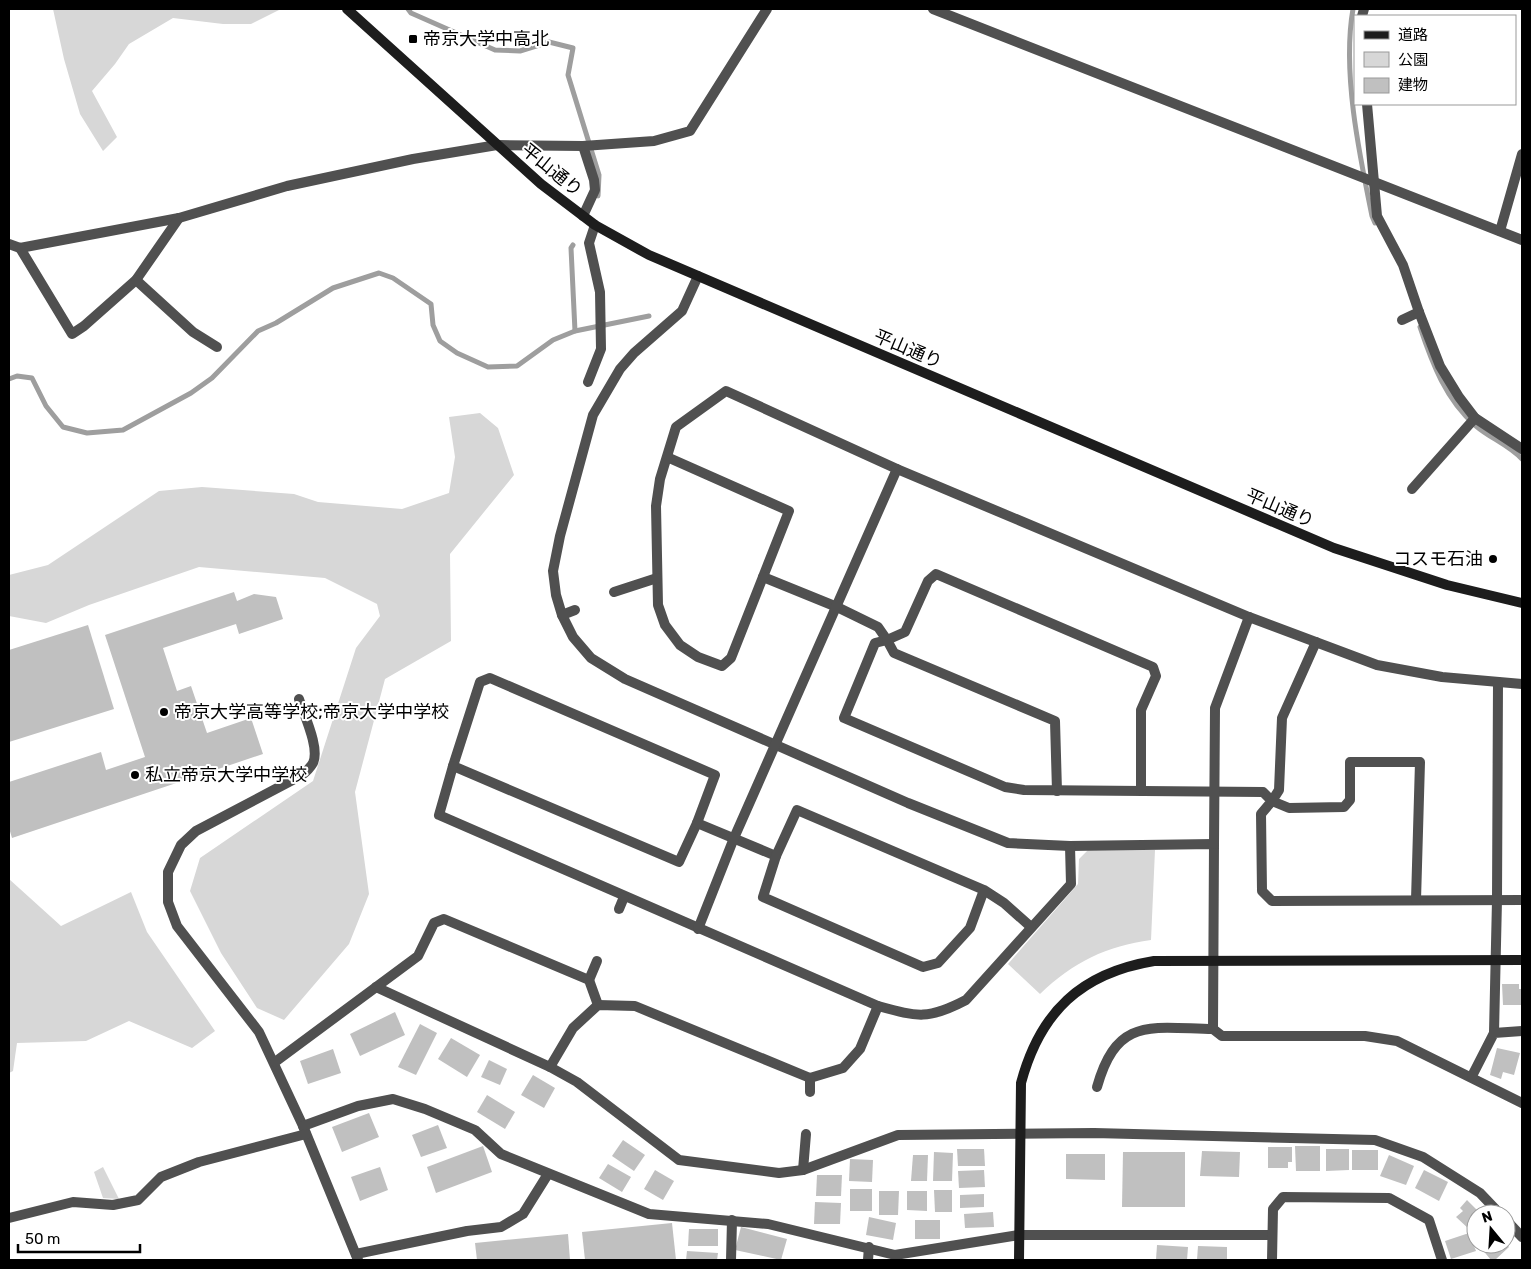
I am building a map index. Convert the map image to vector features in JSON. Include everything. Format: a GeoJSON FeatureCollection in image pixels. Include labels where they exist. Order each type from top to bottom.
{"type":"FeatureCollection","features":[{"type":"Feature","properties":{"kind":"main road","name":"平山通り"},"geometry":{"type":"LineString","coordinates":[[347,9],[541,184],[596,226],[649,255],[1334,548],[1447,585],[1522,603]]}},
{"type":"Feature","properties":{"kind":"main road"},"geometry":{"type":"LineString","coordinates":[[1019,1260],[1021,1083],[1028,1056],[1058,1008],[1098,977],[1128,965],[1154,961],[1212,959],[1522,960]]}},
{"type":"Feature","properties":{"kind":"street"},"geometry":{"type":"LineString","coordinates":[[9,244],[20,248],[179,218],[287,186],[413,159],[497,145],[583,146],[654,141],[690,131],[767,9]]}},
{"type":"Feature","properties":{"kind":"street"},"geometry":{"type":"LineString","coordinates":[[933,9],[1522,240]]}},
{"type":"Feature","properties":{"kind":"street"},"geometry":{"type":"LineString","coordinates":[[1367,105],[1371,180],[1377,216],[1404,265],[1418,312],[1440,366],[1459,397],[1475,418],[1522,449]]}},
{"type":"Feature","properties":{"kind":"street"},"geometry":{"type":"LineString","coordinates":[[582,216],[594,190],[594,180],[583,146]]}},
{"type":"Feature","properties":{"kind":"street"},"geometry":{"type":"LineString","coordinates":[[1500,231],[1522,154]]}},
{"type":"Feature","properties":{"kind":"street"},"geometry":{"type":"LineString","coordinates":[[20,248],[72,334],[84,326],[136,280],[179,218]]}},
{"type":"Feature","properties":{"kind":"street"},"geometry":{"type":"LineString","coordinates":[[588,382],[601,349],[600,292],[589,243],[596,226]]}},
{"type":"Feature","properties":{"kind":"street"},"geometry":{"type":"LineString","coordinates":[[698,276],[682,311],[634,353],[620,369],[593,415],[560,536],[553,571],[556,595],[562,615],[573,637],[590,658],[606,669],[776,745],[908,803],[1008,843],[1070,846],[1214,844]]}},
{"type":"Feature","properties":{"kind":"street"},"geometry":{"type":"LineString","coordinates":[[136,280],[193,332],[217,347]]}},
{"type":"Feature","properties":{"kind":"street"},"geometry":{"type":"LineString","coordinates":[[1402,320],[1418,312]]}},
{"type":"Feature","properties":{"kind":"street"},"geometry":{"type":"LineString","coordinates":[[667,457],[789,511],[731,658],[722,666],[698,657],[680,645],[665,625],[658,605],[656,506],[660,479],[676,427],[726,391],[897,469],[1249,617],[1377,665],[1442,677],[1522,684]]}},
{"type":"Feature","properties":{"kind":"street"},"geometry":{"type":"LineString","coordinates":[[1412,489],[1475,418]]}},
{"type":"Feature","properties":{"kind":"street"},"geometry":{"type":"LineString","coordinates":[[698,929],[734,838],[897,469]]}},
{"type":"Feature","properties":{"kind":"street"},"geometry":{"type":"LineString","coordinates":[[1141,791],[1141,710],[1156,676],[1153,667],[936,574],[928,581],[905,632],[875,643],[844,718],[1005,786],[1024,790],[1057,791],[1263,792],[1272,801],[1289,808],[1344,807],[1350,800],[1350,762],[1420,762],[1416,900]]}},
{"type":"Feature","properties":{"kind":"street"},"geometry":{"type":"LineString","coordinates":[[763,577],[837,607],[878,627],[894,653],[1055,721],[1057,791]]}},
{"type":"Feature","properties":{"kind":"street"},"geometry":{"type":"LineString","coordinates":[[614,592],[657,578]]}},
{"type":"Feature","properties":{"kind":"street"},"geometry":{"type":"LineString","coordinates":[[562,615],[575,610]]}},
{"type":"Feature","properties":{"kind":"street"},"geometry":{"type":"LineString","coordinates":[[1214,1029],[1212,959],[1215,708],[1249,617]]}},
{"type":"Feature","properties":{"kind":"street"},"geometry":{"type":"LineString","coordinates":[[1316,642],[1282,718],[1279,790],[1261,814],[1262,891],[1272,901],[1522,900]]}},
{"type":"Feature","properties":{"kind":"street"},"geometry":{"type":"LineString","coordinates":[[453,766],[679,862],[697,823],[715,774],[490,678],[480,682],[453,766],[439,815],[878,1006],[912,1015],[928,1015],[944,1011],[966,1000],[1071,884],[1070,846]]}},
{"type":"Feature","properties":{"kind":"street"},"geometry":{"type":"LineString","coordinates":[[1472,1076],[1494,1033],[1494,960],[1498,900],[1498,682]]}},
{"type":"Feature","properties":{"kind":"street"},"geometry":{"type":"LineString","coordinates":[[299,699],[313,744],[315,754],[312,764],[302,776],[196,831],[181,845],[168,872],[168,902],[177,926],[259,1032],[275,1062],[357,1257],[467,1231],[501,1228],[523,1214],[548,1174]]}},
{"type":"Feature","properties":{"kind":"street"},"geometry":{"type":"LineString","coordinates":[[984,890],[970,928],[938,963],[923,967],[763,897],[776,856],[797,810],[984,890],[1004,903],[1032,927]]}},
{"type":"Feature","properties":{"kind":"street"},"geometry":{"type":"LineString","coordinates":[[697,823],[776,856]]}},
{"type":"Feature","properties":{"kind":"street"},"geometry":{"type":"LineString","coordinates":[[619,909],[624,897]]}},
{"type":"Feature","properties":{"kind":"street"},"geometry":{"type":"LineString","coordinates":[[275,1062],[418,956],[434,923],[444,919],[589,980]]}},
{"type":"Feature","properties":{"kind":"street"},"geometry":{"type":"LineString","coordinates":[[597,961],[589,980],[598,1005]]}},
{"type":"Feature","properties":{"kind":"street"},"geometry":{"type":"LineString","coordinates":[[376,986],[550,1067],[578,1082],[680,1160],[778,1173],[803,1170],[898,1135],[1094,1133],[1375,1140],[1423,1157],[1480,1193],[1490,1204]]}},
{"type":"Feature","properties":{"kind":"street"},"geometry":{"type":"LineString","coordinates":[[550,1067],[573,1028],[598,1005],[635,1006],[810,1078],[843,1068],[860,1049],[878,1006]]}},
{"type":"Feature","properties":{"kind":"street"},"geometry":{"type":"LineString","coordinates":[[1097,1087],[1104,1063],[1115,1047],[1127,1036],[1146,1028],[1214,1029],[1222,1036],[1364,1036],[1397,1041],[1522,1102]]}},
{"type":"Feature","properties":{"kind":"street"},"geometry":{"type":"LineString","coordinates":[[1494,1033],[1522,1031]]}},
{"type":"Feature","properties":{"kind":"street"},"geometry":{"type":"LineString","coordinates":[[810,1078],[810,1092]]}},
{"type":"Feature","properties":{"kind":"street"},"geometry":{"type":"LineString","coordinates":[[9,1218],[73,1202],[113,1205],[138,1200],[161,1177],[199,1162],[304,1130],[358,1106],[393,1099],[425,1109],[475,1130],[501,1154],[649,1214],[768,1224],[869,1247],[894,1255],[1019,1235],[1271,1235]]}},
{"type":"Feature","properties":{"kind":"street"},"geometry":{"type":"LineString","coordinates":[[803,1170],[806,1134]]}},
{"type":"Feature","properties":{"kind":"street"},"geometry":{"type":"LineString","coordinates":[[1272,1260],[1273,1208],[1283,1197],[1389,1198],[1429,1220],[1442,1260]]}},
{"type":"Feature","properties":{"kind":"street"},"geometry":{"type":"LineString","coordinates":[[731,1260],[732,1220]]}},
{"type":"Feature","properties":{"kind":"street"},"geometry":{"type":"LineString","coordinates":[[868,1260],[869,1247]]}},
{"type":"Feature","properties":{"kind":"green space"},"geometry":{"type":"Polygon","coordinates":[[[53,9],[281,9],[251,24],[223,24],[173,18],[129,44],[92,91],[117,137],[103,151],[80,114],[64,59],[53,9]]]}},
{"type":"Feature","properties":{"kind":"green space"},"geometry":{"type":"Polygon","coordinates":[[[480,413],[498,428],[514,475],[450,554],[451,641],[385,679],[355,792],[369,894],[349,944],[284,1020],[257,1008],[221,953],[190,891],[200,858],[313,781],[356,648],[380,616],[377,604],[325,578],[199,567],[89,605],[46,623],[9,616],[9,575],[48,565],[159,491],[202,487],[294,494],[318,502],[402,509],[449,493],[455,457],[449,417],[480,413]]]}},
{"type":"Feature","properties":{"kind":"green space"},"geometry":{"type":"Polygon","coordinates":[[[1088,850],[1155,850],[1151,940],[1120,946],[1091,957],[1065,973],[1040,994],[1008,964],[1078,884],[1079,859],[1088,850]]]}},
{"type":"Feature","properties":{"kind":"green space"},"geometry":{"type":"Polygon","coordinates":[[[9,879],[61,926],[131,892],[147,932],[215,1031],[192,1048],[129,1021],[86,1041],[17,1043],[13,1071],[9,1073],[9,879]]]}},
{"type":"Feature","properties":{"kind":"green space"},"geometry":{"type":"Polygon","coordinates":[[[103,1167],[119,1199],[103,1198],[94,1172],[103,1167]]]}},
{"type":"Feature","properties":{"kind":"building"},"geometry":{"type":"Polygon","coordinates":[[[234,592],[237,601],[254,594],[276,597],[283,619],[239,634],[236,624],[163,648],[177,691],[191,686],[207,733],[251,718],[263,754],[12,838],[9,828],[9,782],[101,752],[106,770],[145,757],[105,635],[234,592]]]}},
{"type":"Feature","properties":{"kind":"building"},"geometry":{"type":"Polygon","coordinates":[[[88,625],[114,709],[9,742],[9,650],[88,625]]]}},
{"type":"Feature","properties":{"kind":"building"},"geometry":{"type":"Polygon","coordinates":[[[1502,984],[1519,984],[1519,989],[1522,989],[1522,1005],[1503,1005],[1502,984]]]}},
{"type":"Feature","properties":{"kind":"building"},"geometry":{"type":"Polygon","coordinates":[[[395,1012],[405,1035],[360,1056],[350,1034],[395,1012]]]}},
{"type":"Feature","properties":{"kind":"building"},"geometry":{"type":"Polygon","coordinates":[[[420,1024],[437,1033],[416,1075],[398,1067],[420,1024]]]}},
{"type":"Feature","properties":{"kind":"building"},"geometry":{"type":"Polygon","coordinates":[[[451,1038],[480,1055],[467,1077],[438,1059],[451,1038]]]}},
{"type":"Feature","properties":{"kind":"building"},"geometry":{"type":"Polygon","coordinates":[[[1497,1048],[1520,1053],[1514,1075],[1503,1072],[1501,1079],[1490,1075],[1497,1048]]]}},
{"type":"Feature","properties":{"kind":"building"},"geometry":{"type":"Polygon","coordinates":[[[333,1049],[341,1073],[308,1084],[300,1061],[333,1049]]]}},
{"type":"Feature","properties":{"kind":"building"},"geometry":{"type":"Polygon","coordinates":[[[489,1060],[507,1069],[500,1085],[481,1077],[489,1060]]]}},
{"type":"Feature","properties":{"kind":"building"},"geometry":{"type":"Polygon","coordinates":[[[533,1075],[555,1088],[544,1108],[521,1095],[533,1075]]]}},
{"type":"Feature","properties":{"kind":"building"},"geometry":{"type":"Polygon","coordinates":[[[487,1095],[515,1112],[505,1129],[477,1112],[487,1095]]]}},
{"type":"Feature","properties":{"kind":"building"},"geometry":{"type":"Polygon","coordinates":[[[369,1113],[379,1137],[342,1152],[332,1127],[369,1113]]]}},
{"type":"Feature","properties":{"kind":"building"},"geometry":{"type":"Polygon","coordinates":[[[438,1125],[447,1148],[421,1157],[412,1135],[438,1125]]]}},
{"type":"Feature","properties":{"kind":"building"},"geometry":{"type":"Polygon","coordinates":[[[623,1140],[645,1155],[634,1171],[612,1156],[623,1140]]]}},
{"type":"Feature","properties":{"kind":"building"},"geometry":{"type":"Polygon","coordinates":[[[483,1146],[492,1172],[436,1193],[427,1167],[483,1146]]]}},
{"type":"Feature","properties":{"kind":"building"},"geometry":{"type":"Polygon","coordinates":[[[1295,1146],[1320,1146],[1320,1171],[1296,1171],[1295,1146]]]}},
{"type":"Feature","properties":{"kind":"building"},"geometry":{"type":"Polygon","coordinates":[[[1268,1147],[1292,1147],[1292,1162],[1288,1162],[1288,1168],[1268,1168],[1268,1147]]]}},
{"type":"Feature","properties":{"kind":"building"},"geometry":{"type":"Polygon","coordinates":[[[957,1149],[984,1149],[985,1166],[958,1166],[957,1149]]]}},
{"type":"Feature","properties":{"kind":"building"},"geometry":{"type":"Polygon","coordinates":[[[1326,1149],[1349,1149],[1349,1170],[1326,1171],[1326,1149]]]}},
{"type":"Feature","properties":{"kind":"building"},"geometry":{"type":"Polygon","coordinates":[[[1352,1150],[1378,1150],[1378,1170],[1352,1170],[1352,1150]]]}},
{"type":"Feature","properties":{"kind":"building"},"geometry":{"type":"Polygon","coordinates":[[[1202,1151],[1240,1152],[1239,1177],[1200,1176],[1202,1151]]]}},
{"type":"Feature","properties":{"kind":"building"},"geometry":{"type":"Polygon","coordinates":[[[934,1152],[953,1153],[952,1181],[933,1181],[934,1152]]]}},
{"type":"Feature","properties":{"kind":"building"},"geometry":{"type":"Polygon","coordinates":[[[1123,1152],[1185,1152],[1185,1207],[1122,1207],[1123,1152]]]}},
{"type":"Feature","properties":{"kind":"building"},"geometry":{"type":"Polygon","coordinates":[[[1066,1154],[1105,1154],[1105,1180],[1066,1179],[1066,1154]]]}},
{"type":"Feature","properties":{"kind":"building"},"geometry":{"type":"Polygon","coordinates":[[[913,1155],[928,1155],[927,1181],[911,1181],[913,1155]]]}},
{"type":"Feature","properties":{"kind":"building"},"geometry":{"type":"Polygon","coordinates":[[[1389,1155],[1414,1166],[1406,1185],[1380,1176],[1389,1155]]]}},
{"type":"Feature","properties":{"kind":"building"},"geometry":{"type":"Polygon","coordinates":[[[850,1159],[873,1160],[872,1182],[849,1181],[850,1159]]]}},
{"type":"Feature","properties":{"kind":"building"},"geometry":{"type":"Polygon","coordinates":[[[608,1164],[631,1177],[622,1192],[599,1178],[608,1164]]]}},
{"type":"Feature","properties":{"kind":"building"},"geometry":{"type":"Polygon","coordinates":[[[380,1167],[388,1190],[360,1201],[351,1177],[380,1167]]]}},
{"type":"Feature","properties":{"kind":"building"},"geometry":{"type":"Polygon","coordinates":[[[655,1170],[674,1181],[663,1200],[644,1189],[655,1170]]]}},
{"type":"Feature","properties":{"kind":"building"},"geometry":{"type":"Polygon","coordinates":[[[984,1170],[985,1187],[959,1188],[958,1171],[984,1170]]]}},
{"type":"Feature","properties":{"kind":"building"},"geometry":{"type":"Polygon","coordinates":[[[1424,1170],[1448,1182],[1439,1201],[1415,1188],[1424,1170]]]}},
{"type":"Feature","properties":{"kind":"building"},"geometry":{"type":"Polygon","coordinates":[[[817,1175],[842,1175],[841,1196],[816,1196],[817,1175]]]}},
{"type":"Feature","properties":{"kind":"building"},"geometry":{"type":"Polygon","coordinates":[[[850,1189],[872,1189],[872,1211],[850,1211],[850,1189]]]}},
{"type":"Feature","properties":{"kind":"building"},"geometry":{"type":"Polygon","coordinates":[[[934,1190],[952,1190],[952,1212],[935,1212],[934,1190]]]}},
{"type":"Feature","properties":{"kind":"building"},"geometry":{"type":"Polygon","coordinates":[[[879,1191],[899,1191],[898,1215],[879,1215],[879,1191]]]}},
{"type":"Feature","properties":{"kind":"building"},"geometry":{"type":"Polygon","coordinates":[[[907,1191],[927,1191],[927,1211],[907,1210],[907,1191]]]}},
{"type":"Feature","properties":{"kind":"building"},"geometry":{"type":"Polygon","coordinates":[[[984,1194],[984,1207],[960,1208],[960,1195],[984,1194]]]}},
{"type":"Feature","properties":{"kind":"building"},"geometry":{"type":"Polygon","coordinates":[[[1467,1200],[1471,1204],[1466,1204],[1466,1226],[1456,1217],[1463,1211],[1460,1208],[1467,1200]]]}},
{"type":"Feature","properties":{"kind":"building"},"geometry":{"type":"Polygon","coordinates":[[[815,1202],[841,1203],[840,1224],[814,1224],[815,1202]]]}},
{"type":"Feature","properties":{"kind":"building"},"geometry":{"type":"Polygon","coordinates":[[[993,1212],[994,1227],[965,1228],[964,1214],[993,1212]]]}},
{"type":"Feature","properties":{"kind":"building"},"geometry":{"type":"Polygon","coordinates":[[[869,1217],[896,1223],[893,1240],[866,1235],[869,1217]]]}},
{"type":"Feature","properties":{"kind":"building"},"geometry":{"type":"Polygon","coordinates":[[[915,1220],[940,1220],[940,1239],[915,1239],[915,1220]]]}},
{"type":"Feature","properties":{"kind":"building"},"geometry":{"type":"Polygon","coordinates":[[[672,1223],[676,1260],[585,1260],[582,1232],[672,1223]]]}},
{"type":"Feature","properties":{"kind":"building"},"geometry":{"type":"Polygon","coordinates":[[[741,1227],[787,1239],[781,1260],[735,1250],[741,1227]]]}},
{"type":"Feature","properties":{"kind":"building"},"geometry":{"type":"Polygon","coordinates":[[[689,1229],[718,1229],[718,1246],[688,1246],[689,1229]]]}},
{"type":"Feature","properties":{"kind":"building"},"geometry":{"type":"Polygon","coordinates":[[[568,1234],[570,1260],[477,1260],[475,1243],[568,1234]]]}},
{"type":"Feature","properties":{"kind":"building"},"geometry":{"type":"Polygon","coordinates":[[[1466,1234],[1467,1254],[1451,1259],[1445,1241],[1466,1234]]]}},
{"type":"Feature","properties":{"kind":"building"},"geometry":{"type":"Polygon","coordinates":[[[1157,1245],[1188,1247],[1187,1260],[1156,1260],[1157,1245]]]}},
{"type":"Feature","properties":{"kind":"building"},"geometry":{"type":"Polygon","coordinates":[[[1198,1246],[1227,1247],[1227,1260],[1197,1260],[1198,1246]]]}},
{"type":"Feature","properties":{"kind":"building"},"geometry":{"type":"Polygon","coordinates":[[[687,1251],[718,1253],[717,1260],[686,1260],[687,1251]]]}},
{"type":"Feature","properties":{"kind":"building"},"geometry":{"type":"Polygon","coordinates":[[[1486,1254],[1501,1254],[1495,1260],[1491,1260],[1486,1254]]]}},
{"type":"Feature","properties":{"kind":"waterway"},"geometry":{"type":"LineString","coordinates":[[408,9],[411,13],[495,50],[520,51],[549,42],[573,48],[568,75],[599,175],[598,196]]}},
{"type":"Feature","properties":{"kind":"waterway"},"geometry":{"type":"LineString","coordinates":[[1353,9],[1350,33],[1351,85],[1357,139],[1375,223]]}},
{"type":"Feature","properties":{"kind":"waterway"},"geometry":{"type":"LineString","coordinates":[[573,245],[571,248],[575,331]]}},
{"type":"Feature","properties":{"kind":"waterway"},"geometry":{"type":"LineString","coordinates":[[9,379],[17,376],[32,378],[46,406],[63,427],[87,433],[123,430],[191,393],[212,378],[258,331],[276,323],[333,288],[379,273],[393,278],[431,304],[433,325],[440,341],[457,353],[488,367],[517,366],[553,340],[575,331],[649,316]]}},
{"type":"Feature","properties":{"kind":"waterway"},"geometry":{"type":"LineString","coordinates":[[1420,327],[1435,367],[1456,405],[1476,426],[1522,459]]}},
{"type":"Feature","properties":{"kind":"place","name":"帝京大学中高北"},"geometry":{"type":"Point","coordinates":[413,39]}},
{"type":"Feature","properties":{"kind":"place","name":"コスモ石油"},"geometry":{"type":"Point","coordinates":[1493,559]}},
{"type":"Feature","properties":{"kind":"place","name":"帝京大学高等学校;帝京大学中学校"},"geometry":{"type":"Point","coordinates":[164,712]}},
{"type":"Feature","properties":{"kind":"place","name":"私立帝京大学中学校"},"geometry":{"type":"Point","coordinates":[135,775]}}]}
